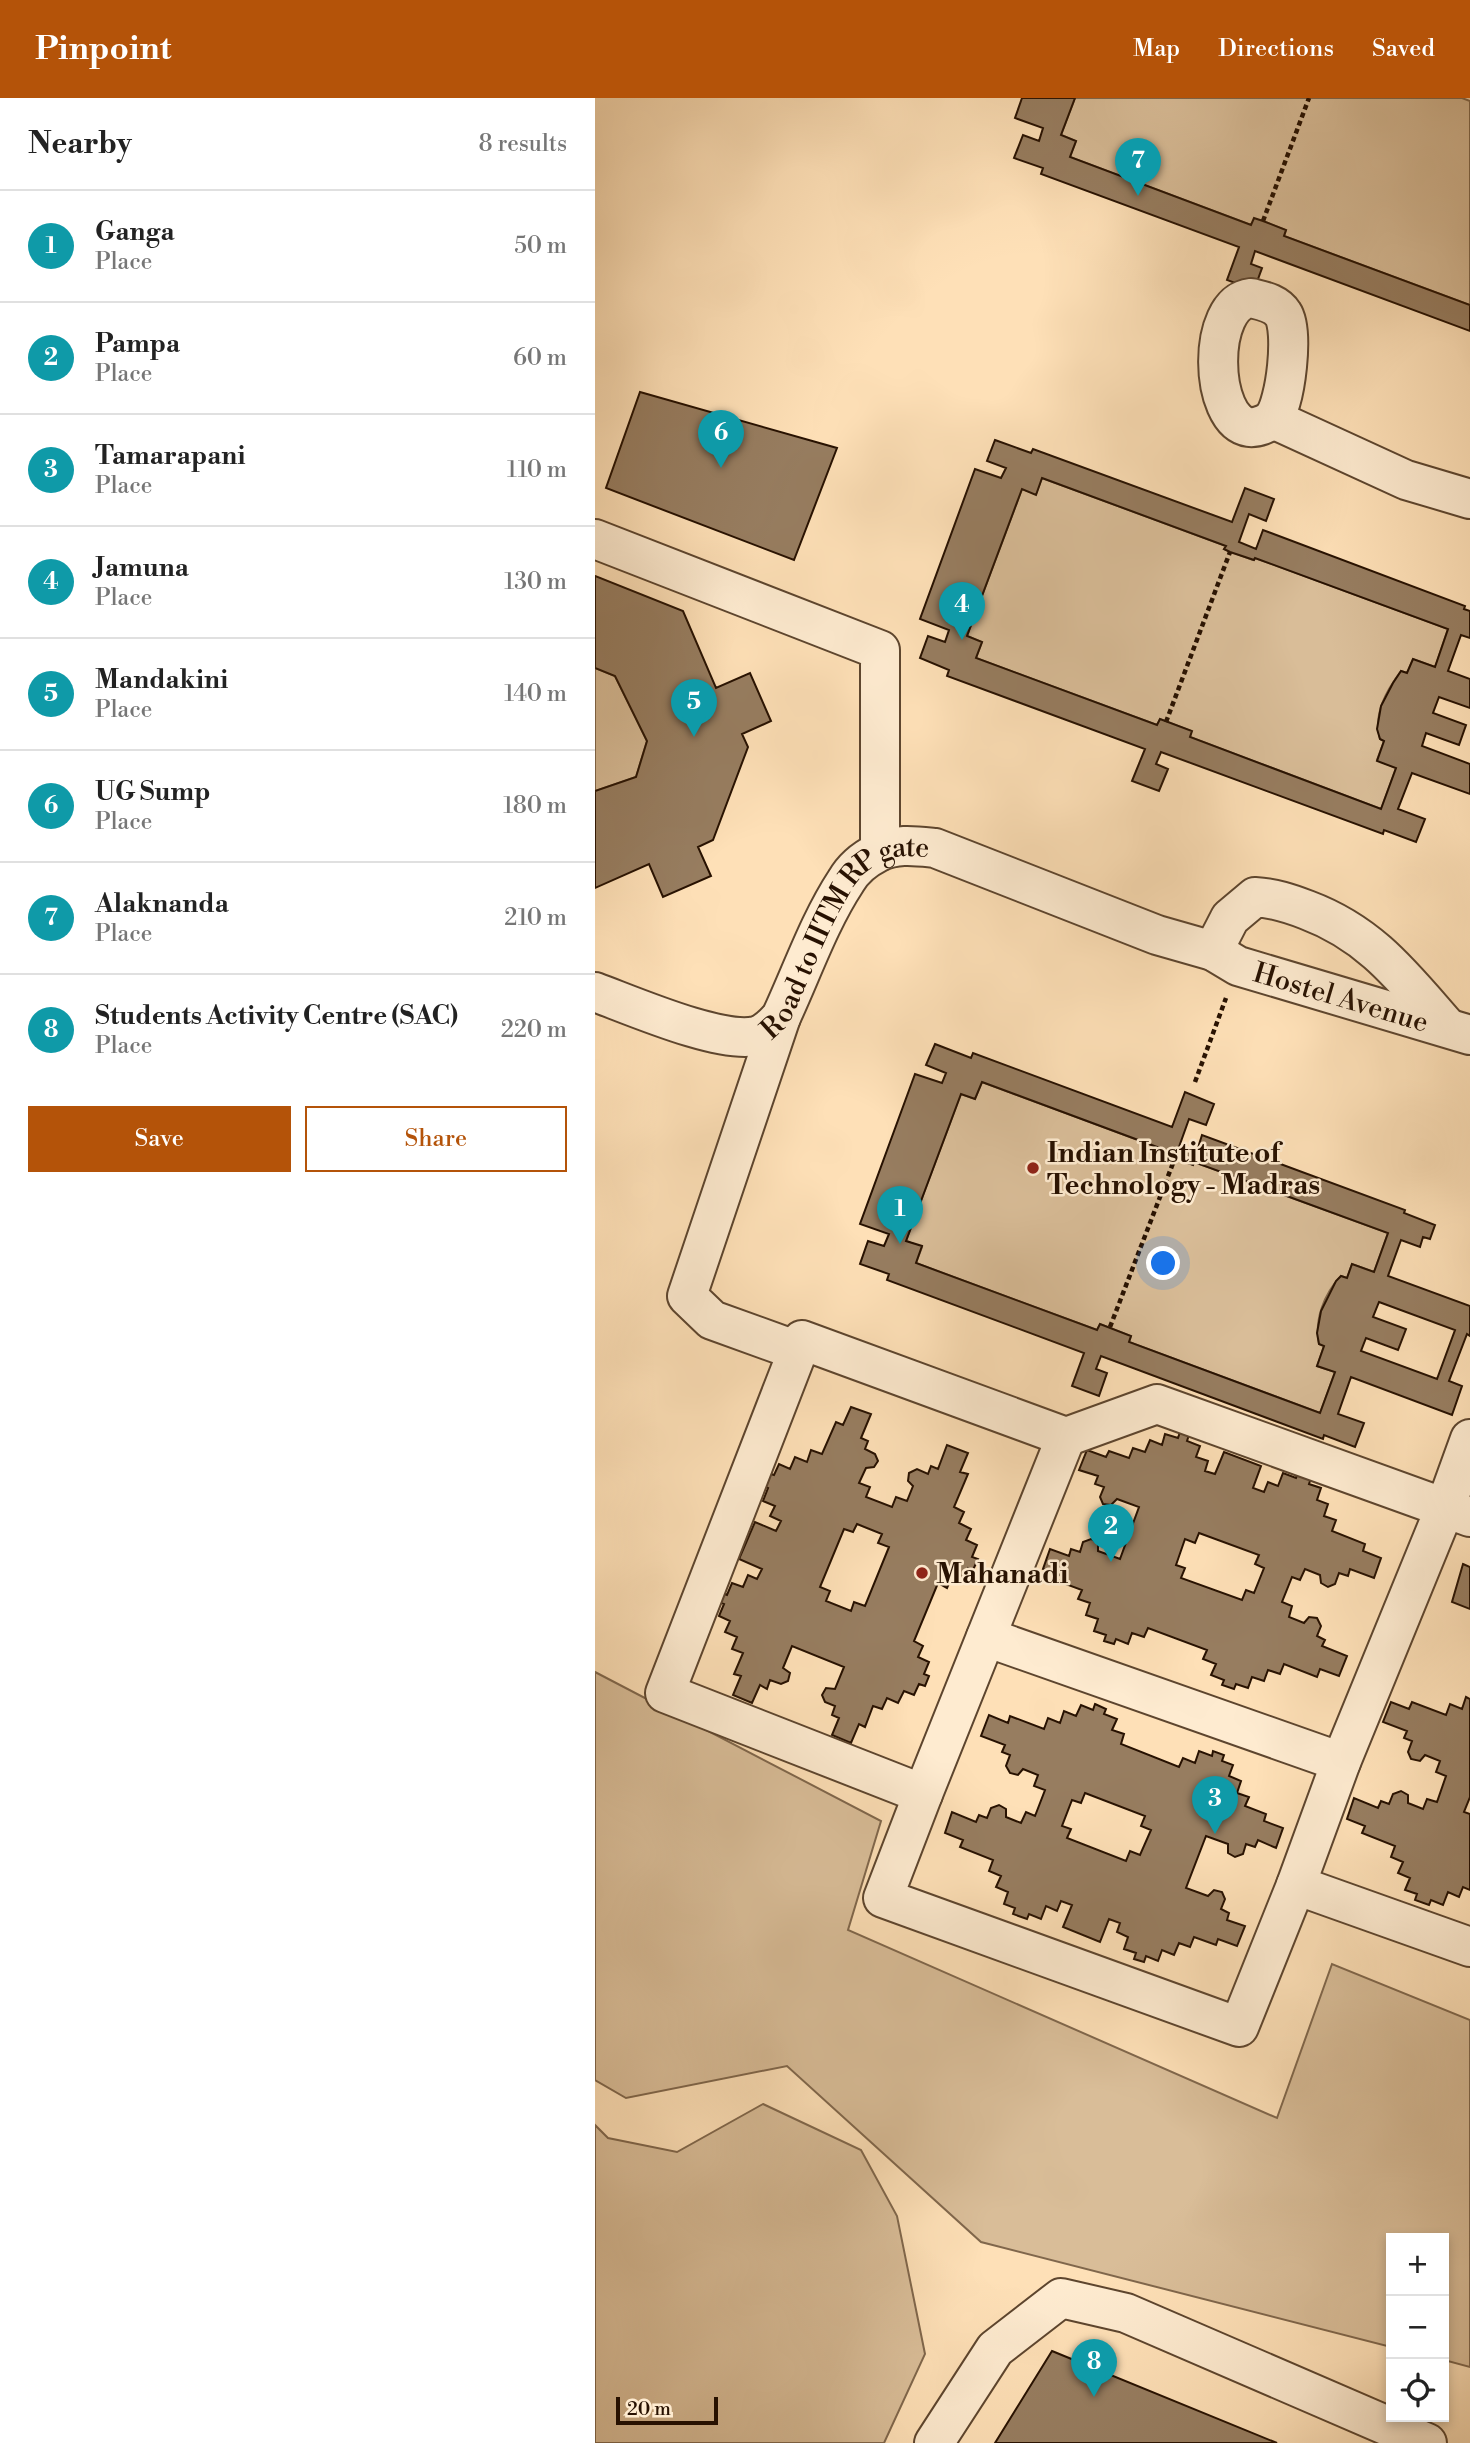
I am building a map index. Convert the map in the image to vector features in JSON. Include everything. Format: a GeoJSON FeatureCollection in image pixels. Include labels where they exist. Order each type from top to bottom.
{"type":"FeatureCollection","features":[{"type":"Feature","properties":{"kind":"street"},"geometry":{"type":"LineString","coordinates":[[1273,419],[1406,480],[1470,499]]}},
{"type":"Feature","properties":{"kind":"street"},"geometry":{"type":"LineString","coordinates":[[595,539],[880,650],[880,851]]}},
{"type":"Feature","properties":{"kind":"street","name":"Road to IITM RP gate"},"geometry":{"type":"LineString","coordinates":[[595,992],[727,1037],[758,1036],[770,1030],[781,1017],[846,879],[862,862],[880,851],[907,845],[935,848],[1157,935],[1226,959]]}},
{"type":"Feature","properties":{"kind":"street"},"geometry":{"type":"LineString","coordinates":[[1226,959],[1230,918],[1255,897],[1273,898],[1321,915],[1354,932],[1389,961],[1458,1030]]}},
{"type":"Feature","properties":{"kind":"street","name":"Hostel Avenue"},"geometry":{"type":"LineString","coordinates":[[1226,959],[1458,1030]]}},
{"type":"Feature","properties":{"kind":"street"},"geometry":{"type":"LineString","coordinates":[[781,1017],[687,1296],[712,1320],[800,1345],[1066,1437],[1157,1404],[1457,1512]]}},
{"type":"Feature","properties":{"kind":"street"},"geometry":{"type":"LineString","coordinates":[[800,1345],[665,1693],[923,1794]]}},
{"type":"Feature","properties":{"kind":"street"},"geometry":{"type":"LineString","coordinates":[[1066,1437],[883,1898],[1239,2027],[1296,1885],[1341,1762],[1457,1512],[1470,1439]]}},
{"type":"Feature","properties":{"kind":"street"},"geometry":{"type":"LineString","coordinates":[[986,1637],[1341,1762]]}},
{"type":"Feature","properties":{"kind":"street"},"geometry":{"type":"LineString","coordinates":[[1296,1885],[1470,1947]]}},
{"type":"Feature","properties":{"kind":"street"},"geometry":{"type":"LineString","coordinates":[[934,2443],[995,2349],[1061,2298],[1126,2313],[1427,2443]]}},
{"type":"Feature","properties":{"kind":"path"},"geometry":{"type":"LineString","coordinates":[[1263,221],[1309,98]]}},
{"type":"Feature","properties":{"kind":"path"},"geometry":{"type":"LineString","coordinates":[[1166,722],[1230,552]]}},
{"type":"Feature","properties":{"kind":"path"},"geometry":{"type":"LineString","coordinates":[[1195,1082],[1226,959]]}},
{"type":"Feature","properties":{"kind":"path"},"geometry":{"type":"LineString","coordinates":[[1109,1327],[1175,1158]]}},
{"type":"Feature","properties":{"kind":"shaded area"},"geometry":{"type":"Polygon","coordinates":[[[1075,98],[1462,98],[1470,101],[1470,305],[1284,236],[1286,230],[1263,221],[1251,225],[1070,157],[1076,141],[1061,135],[1075,98]]]}},
{"type":"Feature","properties":{"kind":"shaded area"},"geometry":{"type":"Polygon","coordinates":[[[1042,478],[1226,546],[1224,549],[1253,560],[1255,558],[1448,629],[1435,667],[1413,659],[1407,673],[1401,671],[1382,703],[1378,730],[1380,739],[1384,741],[1377,760],[1396,768],[1381,809],[1190,737],[1191,731],[1160,719],[1157,725],[976,658],[982,642],[967,636],[1022,489],[1036,494],[1042,478]]]}},
{"type":"Feature","properties":{"kind":"shaded area"},"geometry":{"type":"Polygon","coordinates":[[[595,668],[615,676],[647,741],[636,777],[595,791],[595,668]]]}},
{"type":"Feature","properties":{"kind":"shaded area"},"geometry":{"type":"Polygon","coordinates":[[[982,1082],[1165,1150],[1164,1154],[1193,1165],[1194,1162],[1388,1233],[1374,1272],[1352,1264],[1347,1278],[1341,1276],[1325,1299],[1318,1326],[1319,1344],[1324,1346],[1317,1366],[1335,1372],[1320,1413],[1129,1342],[1131,1336],[1100,1324],[1097,1330],[916,1263],[922,1247],[906,1241],[961,1094],[975,1099],[982,1082]]]}},
{"type":"Feature","properties":{"kind":"shaded area"},"geometry":{"type":"Polygon","coordinates":[[[595,1672],[881,1821],[848,1930],[1277,2118],[1332,1964],[1470,2020],[1470,2367],[1449,2361],[1449,2233],[1386,2233],[1386,2346],[981,2242],[787,2066],[626,2098],[595,2080],[595,1672]]]}},
{"type":"Feature","properties":{"kind":"shaded area"},"geometry":{"type":"Polygon","coordinates":[[[763,2104],[861,2150],[897,2216],[925,2354],[884,2443],[595,2443],[595,2125],[608,2138],[677,2152],[763,2104]]]}},
{"type":"Feature","properties":{"kind":"building"},"geometry":{"type":"Polygon","coordinates":[[[1022,98],[1075,98],[1061,135],[1076,141],[1070,157],[1251,225],[1254,218],[1263,221],[1286,230],[1284,236],[1470,305],[1470,331],[1255,251],[1251,264],[1262,268],[1254,290],[1227,280],[1239,247],[1041,174],[1043,168],[1014,158],[1023,135],[1039,141],[1043,128],[1015,118],[1022,98]]]}},
{"type":"Feature","properties":{"kind":"building"},"geometry":{"type":"Polygon","coordinates":[[[640,392],[837,448],[794,560],[606,488],[640,392]]]}},
{"type":"Feature","properties":{"kind":"building"},"geometry":{"type":"Polygon","coordinates":[[[995,440],[1031,453],[1033,449],[1232,522],[1245,488],[1274,499],[1266,521],[1249,514],[1239,542],[1256,549],[1263,530],[1465,606],[1464,609],[1470,611],[1470,638],[1461,635],[1448,671],[1470,679],[1470,708],[1439,697],[1433,713],[1466,725],[1459,745],[1426,733],[1422,746],[1470,764],[1470,794],[1412,773],[1398,809],[1425,819],[1416,842],[1384,830],[1383,834],[1161,752],[1156,764],[1168,769],[1159,791],[1132,781],[1145,749],[947,676],[949,670],[920,658],[928,636],[945,642],[949,630],[920,619],[975,469],[1001,478],[1006,468],[987,461],[995,440]],[[1042,478],[1036,495],[1022,489],[967,636],[982,642],[976,658],[1157,725],[1160,719],[1192,731],[1190,737],[1381,809],[1396,768],[1377,761],[1384,741],[1380,739],[1377,729],[1381,706],[1401,671],[1407,673],[1413,659],[1435,667],[1448,629],[1255,558],[1254,560],[1230,552],[1224,549],[1226,546],[1042,478]]]}},
{"type":"Feature","properties":{"kind":"building"},"geometry":{"type":"Polygon","coordinates":[[[595,576],[683,611],[716,688],[750,673],[771,721],[742,734],[748,747],[713,840],[698,847],[711,876],[663,897],[649,864],[595,888],[595,791],[636,777],[647,741],[615,676],[595,668],[595,576]]]}},
{"type":"Feature","properties":{"kind":"building"},"geometry":{"type":"Polygon","coordinates":[[[935,1044],[971,1058],[973,1053],[1172,1127],[1185,1092],[1214,1104],[1206,1125],[1189,1119],[1179,1147],[1196,1154],[1202,1135],[1405,1210],[1404,1213],[1435,1225],[1430,1239],[1423,1237],[1420,1247],[1401,1240],[1388,1276],[1470,1306],[1470,1336],[1467,1334],[1449,1381],[1462,1386],[1452,1415],[1351,1377],[1338,1414],[1364,1423],[1355,1447],[1324,1435],[1323,1439],[1101,1356],[1096,1369],[1107,1373],[1099,1396],[1072,1386],[1084,1353],[887,1280],[889,1274],[860,1264],[868,1241],[884,1246],[889,1234],[860,1224],[915,1074],[942,1083],[946,1073],[926,1065],[935,1044]],[[982,1082],[975,1099],[961,1094],[906,1241],[922,1246],[916,1263],[1097,1330],[1100,1324],[1131,1336],[1129,1342],[1320,1413],[1335,1372],[1317,1366],[1324,1346],[1319,1344],[1317,1333],[1321,1311],[1336,1281],[1341,1276],[1347,1278],[1352,1264],[1374,1272],[1388,1233],[1194,1162],[1193,1165],[1164,1154],[1165,1150],[982,1082]],[[1379,1302],[1373,1317],[1406,1329],[1398,1350],[1366,1338],[1361,1351],[1437,1379],[1455,1330],[1379,1302]]]}},
{"type":"Feature","properties":{"kind":"building","name":"Mahanadi"},"geometry":{"type":"Polygon","coordinates":[[[851,1407],[871,1414],[861,1438],[868,1441],[865,1449],[875,1454],[878,1461],[874,1467],[866,1468],[859,1483],[870,1487],[866,1497],[892,1507],[896,1497],[907,1501],[913,1486],[908,1481],[909,1473],[917,1469],[928,1474],[931,1466],[938,1469],[947,1445],[968,1453],[960,1472],[968,1474],[954,1507],[964,1512],[959,1523],[971,1529],[966,1540],[977,1545],[972,1557],[978,1559],[973,1570],[968,1568],[963,1581],[952,1576],[947,1588],[938,1583],[914,1641],[923,1646],[918,1657],[929,1662],[924,1674],[929,1676],[925,1686],[919,1684],[914,1695],[904,1691],[898,1703],[887,1698],[882,1709],[873,1706],[865,1727],[859,1724],[851,1743],[832,1735],[839,1718],[832,1715],[835,1706],[825,1702],[822,1695],[826,1688],[835,1689],[844,1667],[792,1646],[783,1668],[790,1673],[788,1681],[781,1684],[770,1680],[767,1689],[760,1685],[752,1703],[733,1695],[741,1676],[734,1674],[743,1653],[732,1649],[737,1637],[725,1632],[730,1621],[719,1616],[724,1604],[718,1602],[722,1593],[727,1595],[732,1583],[743,1587],[748,1575],[757,1579],[762,1569],[739,1559],[755,1522],[776,1531],[781,1521],[770,1516],[775,1506],[763,1501],[768,1488],[763,1486],[768,1473],[774,1475],[779,1464],[790,1469],[795,1457],[807,1462],[811,1450],[822,1454],[836,1422],[843,1425],[851,1407]],[[857,1524],[853,1532],[844,1529],[820,1587],[830,1591],[826,1601],[851,1611],[854,1602],[865,1606],[889,1547],[878,1543],[882,1534],[857,1524]]]}},
{"type":"Feature","properties":{"kind":"building"},"geometry":{"type":"Polygon","coordinates":[[[1180,1432],[1189,1435],[1187,1441],[1200,1446],[1196,1457],[1208,1461],[1205,1471],[1215,1474],[1224,1452],[1261,1466],[1253,1488],[1264,1492],[1268,1482],[1278,1486],[1283,1473],[1296,1478],[1298,1473],[1311,1478],[1309,1484],[1321,1488],[1317,1500],[1328,1504],[1324,1516],[1336,1520],[1332,1531],[1365,1544],[1363,1551],[1381,1558],[1374,1578],[1350,1569],[1348,1576],[1339,1573],[1335,1584],[1328,1587],[1321,1583],[1320,1575],[1305,1569],[1300,1580],[1292,1577],[1282,1602],[1292,1606],[1289,1617],[1304,1623],[1309,1617],[1317,1618],[1321,1626],[1317,1636],[1325,1640],[1322,1646],[1347,1656],[1339,1676],[1320,1669],[1317,1677],[1284,1664],[1280,1674],[1268,1670],[1264,1681],[1252,1677],[1248,1688],[1236,1684],[1234,1689],[1222,1685],[1224,1680],[1211,1675],[1216,1664],[1203,1659],[1207,1650],[1148,1628],[1144,1637],[1132,1633],[1128,1644],[1116,1639],[1114,1644],[1104,1641],[1106,1635],[1094,1631],[1098,1619],[1086,1615],[1090,1603],[1078,1599],[1082,1590],[1060,1582],[1062,1576],[1043,1569],[1050,1549],[1069,1556],[1071,1549],[1080,1552],[1083,1542],[1091,1539],[1098,1543],[1098,1551],[1120,1559],[1139,1507],[1117,1499],[1111,1505],[1103,1504],[1100,1497],[1104,1487],[1095,1484],[1098,1476],[1079,1470],[1087,1450],[1106,1457],[1109,1451],[1129,1458],[1133,1448],[1145,1452],[1150,1440],[1162,1445],[1165,1434],[1178,1438],[1180,1432]],[[1199,1533],[1195,1543],[1185,1539],[1176,1565],[1185,1568],[1181,1578],[1242,1600],[1246,1590],[1254,1593],[1264,1568],[1255,1564],[1259,1555],[1199,1533]]]}},
{"type":"Feature","properties":{"kind":"building"},"geometry":{"type":"Polygon","coordinates":[[[1463,1564],[1470,1567],[1470,1609],[1452,1602],[1463,1564]]]}},
{"type":"Feature","properties":{"kind":"building"},"geometry":{"type":"Polygon","coordinates":[[[1466,1697],[1470,1699],[1470,1797],[1464,1812],[1470,1814],[1470,1890],[1463,1887],[1459,1897],[1448,1892],[1443,1905],[1431,1900],[1429,1905],[1415,1900],[1417,1894],[1405,1890],[1410,1878],[1398,1873],[1403,1862],[1391,1857],[1395,1846],[1362,1833],[1365,1826],[1347,1819],[1354,1798],[1378,1808],[1381,1801],[1389,1804],[1393,1794],[1401,1791],[1408,1795],[1408,1803],[1423,1809],[1427,1799],[1437,1802],[1446,1776],[1436,1772],[1440,1761],[1425,1755],[1420,1761],[1411,1759],[1408,1752],[1412,1741],[1404,1738],[1407,1731],[1383,1722],[1391,1702],[1409,1709],[1412,1702],[1446,1715],[1450,1704],[1462,1709],[1466,1697]]]}},
{"type":"Feature","properties":{"kind":"building"},"geometry":{"type":"Polygon","coordinates":[[[1095,1704],[1106,1709],[1104,1714],[1117,1719],[1112,1730],[1124,1734],[1121,1744],[1179,1767],[1183,1758],[1195,1763],[1199,1751],[1212,1756],[1213,1751],[1224,1755],[1222,1761],[1233,1765],[1229,1776],[1241,1781],[1237,1793],[1249,1797],[1245,1806],[1266,1814],[1264,1821],[1283,1828],[1276,1848],[1258,1840],[1255,1847],[1246,1844],[1243,1854],[1235,1857],[1228,1853],[1228,1844],[1206,1836],[1186,1888],[1208,1896],[1214,1890],[1222,1892],[1225,1899],[1221,1909],[1229,1913],[1227,1920],[1245,1926],[1237,1946],[1218,1939],[1216,1945],[1194,1937],[1190,1947],[1179,1943],[1174,1955],[1162,1950],[1158,1961],[1146,1956],[1144,1962],[1134,1959],[1136,1953],[1124,1949],[1128,1937],[1117,1932],[1120,1923],[1109,1919],[1100,1942],[1063,1927],[1072,1905],[1061,1901],[1057,1911],[1046,1906],[1041,1919],[1029,1914],[1027,1919],[1013,1914],[1015,1908],[1004,1904],[1008,1892],[996,1887],[1001,1876],[989,1871],[993,1860],[960,1847],[963,1840],[945,1833],[952,1812],[976,1822],[979,1815],[987,1818],[991,1808],[999,1805],[1006,1809],[1006,1817],[1021,1823],[1026,1812],[1035,1816],[1045,1790],[1034,1786],[1038,1775],[1023,1769],[1018,1775],[1010,1773],[1006,1766],[1010,1755],[1002,1752],[1005,1745],[981,1736],[989,1715],[1008,1723],[1010,1716],[1044,1729],[1048,1718],[1060,1723],[1064,1711],[1076,1716],[1081,1705],[1093,1710],[1095,1704]],[[1085,1793],[1081,1803],[1072,1800],[1062,1826],[1071,1829],[1067,1838],[1126,1861],[1130,1851],[1140,1855],[1151,1830],[1141,1826],[1145,1816],[1085,1793]]]}},
{"type":"Feature","properties":{"kind":"building"},"geometry":{"type":"Polygon","coordinates":[[[1052,2351],[1277,2443],[995,2443],[1052,2351]]]}},
{"type":"Feature","properties":{"kind":"place","name":"Alaknanda"},"geometry":{"type":"Point","coordinates":[1138,196]}},
{"type":"Feature","properties":{"kind":"place","name":"UG Sump"},"geometry":{"type":"Point","coordinates":[721,468]}},
{"type":"Feature","properties":{"kind":"place","name":"Jamuna"},"geometry":{"type":"Point","coordinates":[962,640]}},
{"type":"Feature","properties":{"kind":"place","name":"Mandakini"},"geometry":{"type":"Point","coordinates":[694,737]}},
{"type":"Feature","properties":{"kind":"place","name":"Indian Institute of Technology - Madras"},"geometry":{"type":"Point","coordinates":[1033,1168]}},
{"type":"Feature","properties":{"kind":"place","name":"Ganga"},"geometry":{"type":"Point","coordinates":[900,1244]}},
{"type":"Feature","properties":{"kind":"place","name":"Pampa"},"geometry":{"type":"Point","coordinates":[1111,1562]}},
{"type":"Feature","properties":{"kind":"place","name":"Mahanadi"},"geometry":{"type":"Point","coordinates":[922,1573]}},
{"type":"Feature","properties":{"kind":"place","name":"Tamarapani"},"geometry":{"type":"Point","coordinates":[1215,1834]}},
{"type":"Feature","properties":{"kind":"place","name":"Students Activity Centre (SAC)"},"geometry":{"type":"Point","coordinates":[1094,2397]}}]}
